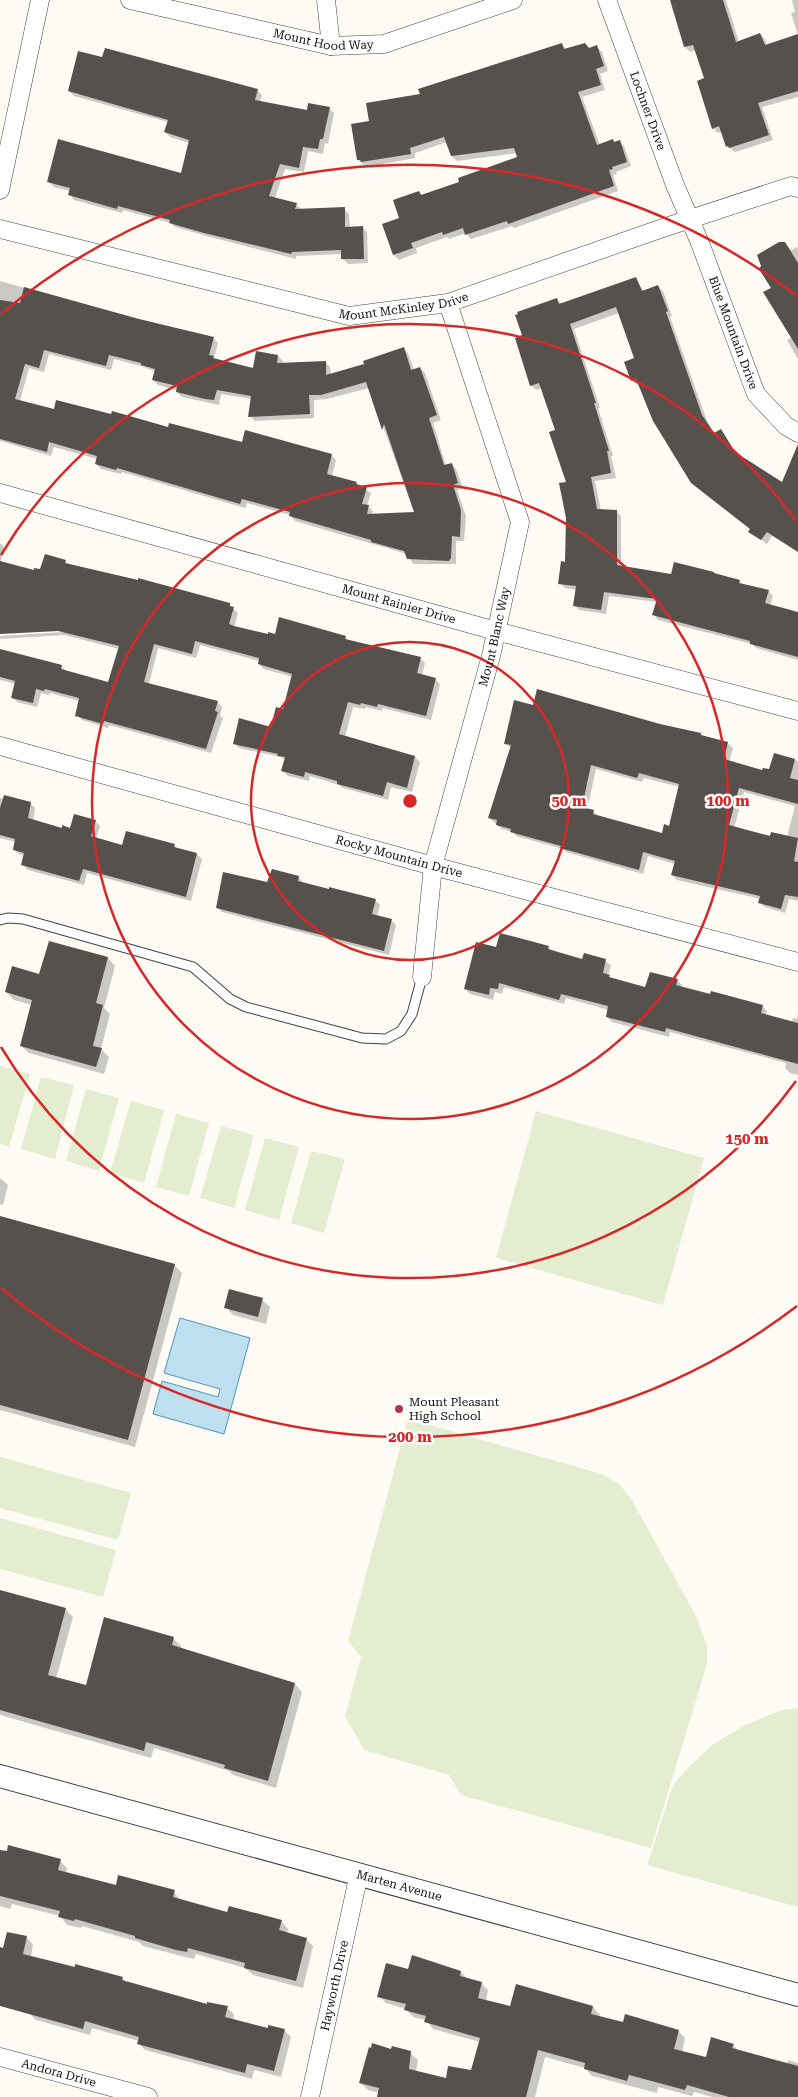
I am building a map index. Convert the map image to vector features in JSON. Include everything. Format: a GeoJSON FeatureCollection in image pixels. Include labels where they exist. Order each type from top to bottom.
{"type":"FeatureCollection","features":[{"type":"Feature","properties":{"kind":"street"},"geometry":{"type":"LineString","coordinates":[[0,190],[40,0]]}},
{"type":"Feature","properties":{"kind":"street","name":"Mount Hood Way"},"geometry":{"type":"LineString","coordinates":[[130,0],[331,46],[384,44],[513,0]]}},
{"type":"Feature","properties":{"kind":"street"},"geometry":{"type":"LineString","coordinates":[[326,0],[331,46]]}},
{"type":"Feature","properties":{"kind":"street","name":"Lochner Drive"},"geometry":{"type":"LineString","coordinates":[[607,0],[675,185],[690,219]]}},
{"type":"Feature","properties":{"kind":"street","name":"Mount McKinley Drive"},"geometry":{"type":"LineString","coordinates":[[0,229],[348,316],[448,303],[690,219],[791,186],[798,188]]}},
{"type":"Feature","properties":{"kind":"street","name":"Blue Mountain Drive"},"geometry":{"type":"LineString","coordinates":[[690,219],[756,394],[786,426],[798,433]]}},
{"type":"Feature","properties":{"kind":"street","name":"Mount Blanc Way"},"geometry":{"type":"LineString","coordinates":[[422,977],[433,866],[496,631],[520,522],[448,303]]}},
{"type":"Feature","properties":{"kind":"street","name":"Mount Rainier Drive"},"geometry":{"type":"LineString","coordinates":[[0,493],[496,631],[798,711]]}},
{"type":"Feature","properties":{"kind":"street","name":"Rocky Mountain Drive"},"geometry":{"type":"LineString","coordinates":[[0,746],[433,866],[798,962]]}},
{"type":"Feature","properties":{"kind":"street","name":"Marten Avenue"},"geometry":{"type":"LineString","coordinates":[[0,1776],[798,1995]]}},
{"type":"Feature","properties":{"kind":"street","name":"Hayworth Drive"},"geometry":{"type":"LineString","coordinates":[[310,2097],[359,1874]]}},
{"type":"Feature","properties":{"kind":"street","name":"Andora Drive"},"geometry":{"type":"LineString","coordinates":[[0,2057],[148,2097]]}},
{"type":"Feature","properties":{"kind":"lane"},"geometry":{"type":"LineString","coordinates":[[0,920],[8,918],[23,919],[193,967],[230,999],[246,1007],[362,1038],[386,1039],[401,1031],[412,1014],[422,977]]}},
{"type":"Feature","properties":{"kind":"green space"},"geometry":{"type":"Polygon","coordinates":[[[0,1066],[30,1074],[9,1147],[0,1144],[0,1066]]]}},
{"type":"Feature","properties":{"kind":"green space"},"geometry":{"type":"Polygon","coordinates":[[[41,1077],[74,1085],[55,1159],[21,1149],[41,1077]]]}},
{"type":"Feature","properties":{"kind":"green space"},"geometry":{"type":"Polygon","coordinates":[[[86,1089],[119,1098],[99,1171],[66,1161],[86,1089]]]}},
{"type":"Feature","properties":{"kind":"green space"},"geometry":{"type":"Polygon","coordinates":[[[131,1101],[164,1110],[144,1183],[110,1173],[131,1101]]]}},
{"type":"Feature","properties":{"kind":"green space"},"geometry":{"type":"Polygon","coordinates":[[[536,1111],[704,1158],[663,1305],[496,1258],[536,1111]]]}},
{"type":"Feature","properties":{"kind":"green space"},"geometry":{"type":"Polygon","coordinates":[[[176,1114],[209,1123],[189,1196],[156,1187],[176,1114]]]}},
{"type":"Feature","properties":{"kind":"green space"},"geometry":{"type":"Polygon","coordinates":[[[221,1126],[254,1135],[234,1208],[200,1198],[221,1126]]]}},
{"type":"Feature","properties":{"kind":"green space"},"geometry":{"type":"Polygon","coordinates":[[[265,1138],[299,1147],[279,1220],[245,1210],[265,1138]]]}},
{"type":"Feature","properties":{"kind":"green space"},"geometry":{"type":"Polygon","coordinates":[[[311,1151],[345,1159],[324,1233],[291,1223],[311,1151]]]}},
{"type":"Feature","properties":{"kind":"green space"},"geometry":{"type":"Polygon","coordinates":[[[408,1419],[602,1474],[620,1485],[632,1500],[697,1618],[707,1646],[707,1664],[651,1848],[461,1795],[449,1775],[364,1750],[345,1716],[361,1657],[348,1641],[408,1419]]]}},
{"type":"Feature","properties":{"kind":"green space"},"geometry":{"type":"Polygon","coordinates":[[[0,1457],[131,1493],[118,1540],[0,1508],[0,1457]]]}},
{"type":"Feature","properties":{"kind":"green space"},"geometry":{"type":"Polygon","coordinates":[[[0,1518],[116,1550],[103,1597],[0,1569],[0,1518]]]}},
{"type":"Feature","properties":{"kind":"green space"},"geometry":{"type":"Polygon","coordinates":[[[798,1708],[798,1907],[647,1865],[673,1785],[686,1770],[712,1745],[745,1725],[782,1710],[798,1708]]]}},
{"type":"Feature","properties":{"kind":"water"},"geometry":{"type":"Polygon","coordinates":[[[180,1318],[250,1338],[224,1434],[153,1414],[162,1381],[218,1397],[220,1389],[164,1373],[180,1318]]]}},
{"type":"Feature","properties":{"kind":"building"},"geometry":{"type":"Polygon","coordinates":[[[670,0],[723,0],[736,42],[760,33],[765,45],[798,34],[798,91],[758,103],[769,135],[729,148],[728,146],[726,147],[719,126],[712,129],[697,81],[704,78],[693,45],[684,47],[670,0]]]}},
{"type":"Feature","properties":{"kind":"building"},"geometry":{"type":"Polygon","coordinates":[[[562,43],[564,49],[585,43],[589,48],[597,45],[604,66],[596,69],[601,85],[578,92],[597,145],[613,139],[614,142],[620,140],[627,162],[612,167],[613,169],[609,170],[614,186],[508,224],[507,221],[465,235],[463,228],[443,235],[442,232],[411,243],[413,248],[393,255],[382,224],[399,218],[393,200],[419,191],[421,195],[459,182],[458,178],[517,157],[514,148],[451,156],[444,137],[410,148],[411,154],[361,162],[357,160],[351,124],[369,121],[366,103],[420,94],[418,89],[562,43]]]}},
{"type":"Feature","properties":{"kind":"building"},"geometry":{"type":"Polygon","coordinates":[[[105,48],[258,89],[255,100],[307,110],[308,103],[330,107],[323,139],[320,139],[318,149],[303,147],[299,168],[280,164],[269,196],[297,203],[295,209],[345,207],[345,227],[363,226],[364,259],[341,259],[341,250],[292,252],[291,254],[204,233],[169,223],[170,220],[118,206],[117,209],[68,195],[70,188],[47,182],[58,139],[181,173],[189,140],[164,132],[168,120],[68,91],[78,51],[102,57],[105,48]]]}},
{"type":"Feature","properties":{"kind":"building"},"geometry":{"type":"Polygon","coordinates":[[[779,242],[785,242],[798,263],[798,349],[763,292],[771,288],[759,269],[761,266],[757,255],[779,242]]]}},
{"type":"Feature","properties":{"kind":"building"},"geometry":{"type":"Polygon","coordinates":[[[636,277],[642,291],[658,285],[702,415],[714,433],[721,429],[735,452],[782,482],[798,444],[798,552],[767,532],[761,540],[748,532],[750,529],[691,483],[653,421],[636,379],[631,381],[624,362],[634,358],[616,307],[570,324],[596,403],[594,403],[609,451],[607,451],[611,473],[591,477],[597,509],[617,510],[617,565],[671,574],[674,562],[740,580],[739,583],[769,590],[765,603],[798,612],[798,657],[750,644],[750,641],[652,615],[657,599],[604,592],[601,610],[573,606],[576,586],[558,584],[561,561],[565,562],[566,518],[559,483],[566,482],[549,432],[555,430],[539,383],[530,386],[515,338],[522,335],[515,315],[518,314],[517,312],[557,298],[559,304],[636,277]]]}},
{"type":"Feature","properties":{"kind":"building"},"geometry":{"type":"Polygon","coordinates":[[[24,287],[139,319],[214,337],[209,355],[214,356],[213,358],[253,368],[256,351],[278,355],[277,363],[326,361],[326,375],[364,364],[363,361],[404,347],[411,370],[420,367],[437,415],[429,418],[444,465],[452,463],[458,483],[453,485],[461,510],[460,537],[452,536],[451,558],[449,561],[407,559],[404,551],[289,516],[290,512],[242,499],[240,504],[117,468],[116,470],[95,464],[97,456],[49,442],[47,452],[0,439],[0,300],[20,303],[24,287]],[[44,350],[39,368],[25,364],[15,399],[54,409],[56,400],[111,414],[112,411],[168,427],[169,423],[242,442],[245,430],[332,454],[327,474],[357,482],[356,484],[367,487],[362,504],[369,505],[367,514],[414,512],[384,424],[382,430],[366,382],[321,395],[309,395],[310,414],[248,417],[251,396],[217,390],[214,400],[205,399],[176,392],[177,386],[152,380],[155,369],[141,365],[141,363],[109,355],[106,366],[44,350]]]}},
{"type":"Feature","properties":{"kind":"building"},"geometry":{"type":"Polygon","coordinates":[[[45,554],[66,560],[65,563],[138,580],[138,578],[230,603],[230,606],[234,607],[229,624],[234,626],[275,634],[279,617],[346,636],[345,639],[421,657],[417,673],[436,678],[426,716],[378,704],[377,707],[348,702],[339,734],[415,756],[407,788],[387,782],[383,796],[337,784],[337,781],[305,772],[304,777],[281,771],[285,757],[233,744],[239,718],[271,727],[276,707],[283,709],[292,674],[258,664],[259,658],[195,641],[192,654],[154,644],[144,682],[218,701],[215,711],[218,712],[206,749],[104,721],[103,724],[75,716],[79,698],[45,689],[44,691],[36,689],[33,703],[11,698],[15,681],[0,677],[0,649],[62,665],[61,669],[108,682],[119,646],[58,631],[0,634],[0,561],[34,570],[34,568],[40,569],[45,554]]]}},
{"type":"Feature","properties":{"kind":"building"},"geometry":{"type":"Polygon","coordinates":[[[537,689],[660,724],[701,733],[701,735],[728,742],[724,759],[762,770],[763,768],[769,769],[774,753],[795,759],[790,778],[798,780],[798,804],[739,788],[729,825],[770,836],[771,832],[798,838],[794,861],[798,862],[798,897],[785,895],[781,909],[758,903],[760,896],[671,875],[675,861],[643,852],[639,870],[560,848],[561,846],[510,832],[511,829],[496,825],[497,820],[488,818],[511,745],[504,744],[514,700],[533,705],[537,689]],[[591,765],[582,807],[594,810],[593,814],[662,833],[664,824],[669,826],[679,784],[639,773],[637,778],[591,765]]]}},
{"type":"Feature","properties":{"kind":"building"},"geometry":{"type":"Polygon","coordinates":[[[4,795],[31,802],[28,818],[62,828],[62,825],[70,828],[74,814],[96,820],[91,836],[122,845],[126,831],[175,844],[174,847],[197,853],[186,897],[83,869],[79,881],[21,865],[24,853],[13,850],[15,839],[0,835],[0,808],[4,795]]]}},
{"type":"Feature","properties":{"kind":"building"},"geometry":{"type":"Polygon","coordinates":[[[272,869],[299,876],[298,881],[376,899],[372,914],[392,919],[384,951],[216,908],[223,872],[267,882],[272,869]]]}},
{"type":"Feature","properties":{"kind":"building"},"geometry":{"type":"Polygon","coordinates":[[[500,933],[549,946],[548,949],[582,959],[584,953],[606,959],[603,973],[610,975],[609,977],[645,987],[650,972],[678,979],[676,985],[710,994],[711,991],[763,1005],[761,1013],[798,1023],[798,1064],[666,1028],[665,1032],[606,1017],[608,1006],[561,994],[559,1000],[499,983],[498,989],[490,988],[489,995],[464,989],[476,942],[496,947],[500,933]]]}},
{"type":"Feature","properties":{"kind":"building"},"geometry":{"type":"Polygon","coordinates":[[[49,941],[108,957],[96,1003],[103,1005],[93,1046],[102,1048],[96,1067],[20,1046],[32,1000],[5,992],[12,966],[39,974],[49,941]]]}},
{"type":"Feature","properties":{"kind":"building"},"geometry":{"type":"Polygon","coordinates":[[[0,1216],[175,1264],[128,1440],[0,1405],[0,1216]]]}},
{"type":"Feature","properties":{"kind":"building"},"geometry":{"type":"Polygon","coordinates":[[[229,1289],[263,1298],[258,1317],[224,1308],[229,1289]]]}},
{"type":"Feature","properties":{"kind":"building"},"geometry":{"type":"Polygon","coordinates":[[[0,1590],[66,1608],[48,1675],[86,1685],[104,1617],[174,1637],[172,1645],[295,1683],[268,1781],[224,1768],[225,1765],[146,1742],[144,1751],[0,1710],[0,1590]]]}},
{"type":"Feature","properties":{"kind":"building"},"geometry":{"type":"Polygon","coordinates":[[[8,1845],[61,1859],[58,1870],[116,1885],[118,1875],[175,1890],[173,1897],[227,1912],[229,1906],[282,1920],[279,1930],[307,1938],[296,1981],[244,1968],[245,1963],[188,1948],[187,1952],[176,1950],[75,1919],[74,1921],[58,1917],[60,1911],[0,1896],[0,1850],[7,1851],[8,1845]]]}},
{"type":"Feature","properties":{"kind":"building"},"geometry":{"type":"Polygon","coordinates":[[[7,1932],[27,1936],[23,1954],[75,1967],[75,1964],[123,1977],[122,1980],[207,2004],[207,2002],[228,2006],[225,2017],[268,2028],[268,2025],[285,2029],[274,2071],[247,2064],[245,2073],[137,2044],[139,2037],[85,2021],[83,2029],[0,2006],[0,1947],[3,1948],[7,1932]]]}},
{"type":"Feature","properties":{"kind":"building"},"geometry":{"type":"Polygon","coordinates":[[[412,1955],[461,1971],[460,1976],[482,1982],[478,1998],[510,2006],[516,1984],[593,2006],[591,2014],[623,2022],[625,2014],[679,2030],[674,2049],[706,2057],[711,2037],[734,2044],[732,2048],[798,2066],[798,2097],[729,2097],[687,2085],[685,2090],[629,2075],[627,2081],[584,2069],[585,2063],[538,2050],[526,2097],[377,2097],[379,2088],[359,2083],[369,2047],[371,2048],[372,2043],[391,2049],[392,2046],[411,2051],[409,2069],[446,2078],[448,2066],[471,2070],[480,2038],[424,2022],[426,2016],[404,2010],[406,2004],[377,1997],[386,1963],[408,1969],[412,1955]]]}},
{"type":"Feature","properties":{"kind":"place","name":"Mount Pleasant High School"},"geometry":{"type":"Point","coordinates":[399,1409]}}]}
